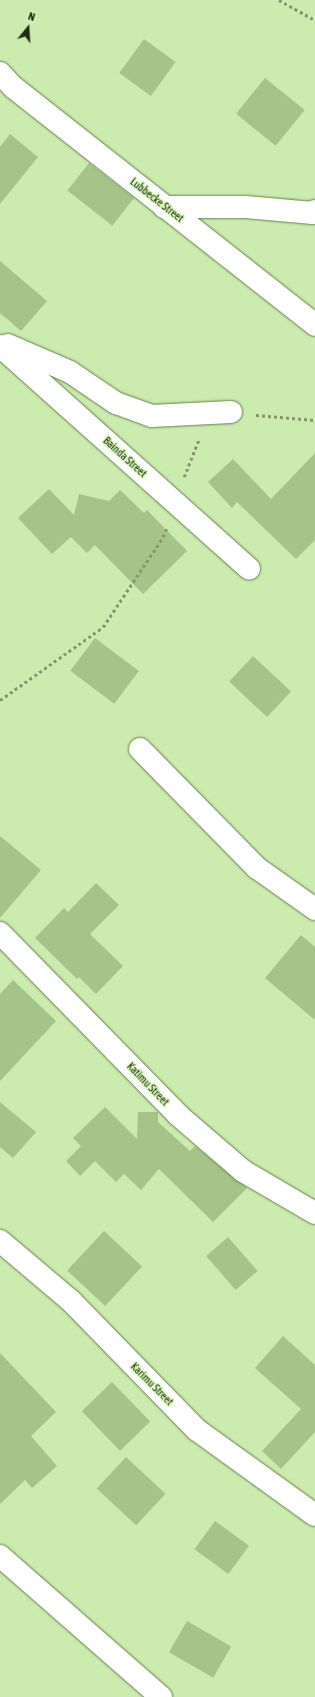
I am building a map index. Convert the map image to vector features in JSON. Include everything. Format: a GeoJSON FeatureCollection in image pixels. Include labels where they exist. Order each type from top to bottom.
{"type":"FeatureCollection","features":[{"type":"Feature","properties":{"kind":"street","name":"Lubbecke Street"},"geometry":{"type":"LineString","coordinates":[[0,73],[13,87],[315,326]]}},
{"type":"Feature","properties":{"kind":"street"},"geometry":{"type":"LineString","coordinates":[[164,207],[246,207],[313,213],[315,211]]}},
{"type":"Feature","properties":{"kind":"street"},"geometry":{"type":"LineString","coordinates":[[0,341],[70,372],[116,403],[151,416],[231,412]]}},
{"type":"Feature","properties":{"kind":"street","name":"Bainda Street"},"geometry":{"type":"LineString","coordinates":[[0,346],[249,569]]}},
{"type":"Feature","properties":{"kind":"street"},"geometry":{"type":"LineString","coordinates":[[140,749],[257,868],[315,909]]}},
{"type":"Feature","properties":{"kind":"street","name":"Katimu Street"},"geometry":{"type":"LineString","coordinates":[[0,933],[178,1115],[243,1171],[315,1213]]}},
{"type":"Feature","properties":{"kind":"street","name":"Karimu Street"},"geometry":{"type":"LineString","coordinates":[[0,1241],[70,1301],[197,1430],[315,1515]]}},
{"type":"Feature","properties":{"kind":"street"},"geometry":{"type":"LineString","coordinates":[[0,1556],[161,1697]]}},
{"type":"Feature","properties":{"kind":"path"},"geometry":{"type":"LineString","coordinates":[[279,0],[315,20]]}},
{"type":"Feature","properties":{"kind":"path"},"geometry":{"type":"LineString","coordinates":[[0,700],[103,627],[163,537],[174,502],[202,432],[231,412],[315,420]]}},
{"type":"Feature","properties":{"kind":"building"},"geometry":{"type":"Polygon","coordinates":[[[144,39],[176,62],[151,96],[119,73],[144,39]]]}},
{"type":"Feature","properties":{"kind":"building"},"geometry":{"type":"Polygon","coordinates":[[[265,78],[305,110],[276,146],[236,114],[265,78]]]}},
{"type":"Feature","properties":{"kind":"building"},"geometry":{"type":"Polygon","coordinates":[[[10,134],[38,157],[0,204],[0,147],[10,134]]]}},
{"type":"Feature","properties":{"kind":"building"},"geometry":{"type":"Polygon","coordinates":[[[89,163],[134,198],[112,226],[67,191],[89,163]]]}},
{"type":"Feature","properties":{"kind":"building"},"geometry":{"type":"Polygon","coordinates":[[[0,261],[47,301],[21,331],[0,313],[0,261]]]}},
{"type":"Feature","properties":{"kind":"building"},"geometry":{"type":"Polygon","coordinates":[[[315,453],[315,540],[296,559],[237,502],[232,508],[208,482],[233,459],[271,499],[315,453]]]}},
{"type":"Feature","properties":{"kind":"building"},"geometry":{"type":"Polygon","coordinates":[[[49,489],[74,515],[79,494],[109,501],[120,490],[144,513],[147,510],[187,551],[143,594],[95,545],[87,553],[71,537],[52,554],[18,518],[49,489]]]}},
{"type":"Feature","properties":{"kind":"building"},"geometry":{"type":"Polygon","coordinates":[[[95,638],[139,671],[114,704],[70,671],[95,638]]]}},
{"type":"Feature","properties":{"kind":"building"},"geometry":{"type":"Polygon","coordinates":[[[253,656],[291,691],[267,717],[229,682],[253,656]]]}},
{"type":"Feature","properties":{"kind":"building"},"geometry":{"type":"Polygon","coordinates":[[[0,836],[41,870],[0,918],[0,836]]]}},
{"type":"Feature","properties":{"kind":"building"},"geometry":{"type":"Polygon","coordinates":[[[96,883],[119,905],[90,934],[123,966],[96,994],[79,977],[77,979],[35,938],[64,908],[68,912],[96,883]]]}},
{"type":"Feature","properties":{"kind":"building"},"geometry":{"type":"Polygon","coordinates":[[[301,935],[315,947],[315,1020],[265,978],[301,935]]]}},
{"type":"Feature","properties":{"kind":"building"},"geometry":{"type":"Polygon","coordinates":[[[13,980],[56,1021],[0,1081],[0,994],[13,980]]]}},
{"type":"Feature","properties":{"kind":"building"},"geometry":{"type":"Polygon","coordinates":[[[0,1102],[36,1132],[13,1158],[0,1147],[0,1102]]]}},
{"type":"Feature","properties":{"kind":"building"},"geometry":{"type":"Polygon","coordinates":[[[105,1107],[137,1139],[138,1112],[158,1112],[158,1122],[190,1151],[195,1146],[247,1188],[213,1222],[159,1169],[141,1190],[124,1174],[116,1182],[95,1161],[80,1176],[66,1161],[81,1146],[73,1138],[105,1107]]]}},
{"type":"Feature","properties":{"kind":"building"},"geometry":{"type":"Polygon","coordinates":[[[104,1231],[142,1266],[105,1306],[67,1270],[104,1231]]]}},
{"type":"Feature","properties":{"kind":"building"},"geometry":{"type":"Polygon","coordinates":[[[228,1237],[258,1271],[236,1290],[206,1256],[228,1237]]]}},
{"type":"Feature","properties":{"kind":"building"},"geometry":{"type":"Polygon","coordinates":[[[283,1336],[315,1365],[315,1432],[281,1469],[262,1451],[301,1409],[255,1368],[283,1336]]]}},
{"type":"Feature","properties":{"kind":"building"},"geometry":{"type":"Polygon","coordinates":[[[0,1353],[56,1412],[31,1436],[57,1466],[32,1488],[25,1480],[0,1504],[0,1353]]]}},
{"type":"Feature","properties":{"kind":"building"},"geometry":{"type":"Polygon","coordinates":[[[112,1382],[150,1422],[120,1451],[82,1411],[112,1382]]]}},
{"type":"Feature","properties":{"kind":"building"},"geometry":{"type":"Polygon","coordinates":[[[126,1457],[165,1494],[136,1525],[97,1488],[126,1457]]]}},
{"type":"Feature","properties":{"kind":"building"},"geometry":{"type":"Polygon","coordinates":[[[215,1521],[249,1546],[228,1574],[194,1549],[215,1521]]]}},
{"type":"Feature","properties":{"kind":"building"},"geometry":{"type":"Polygon","coordinates":[[[187,1621],[231,1646],[213,1678],[169,1652],[187,1621]]]}}]}
